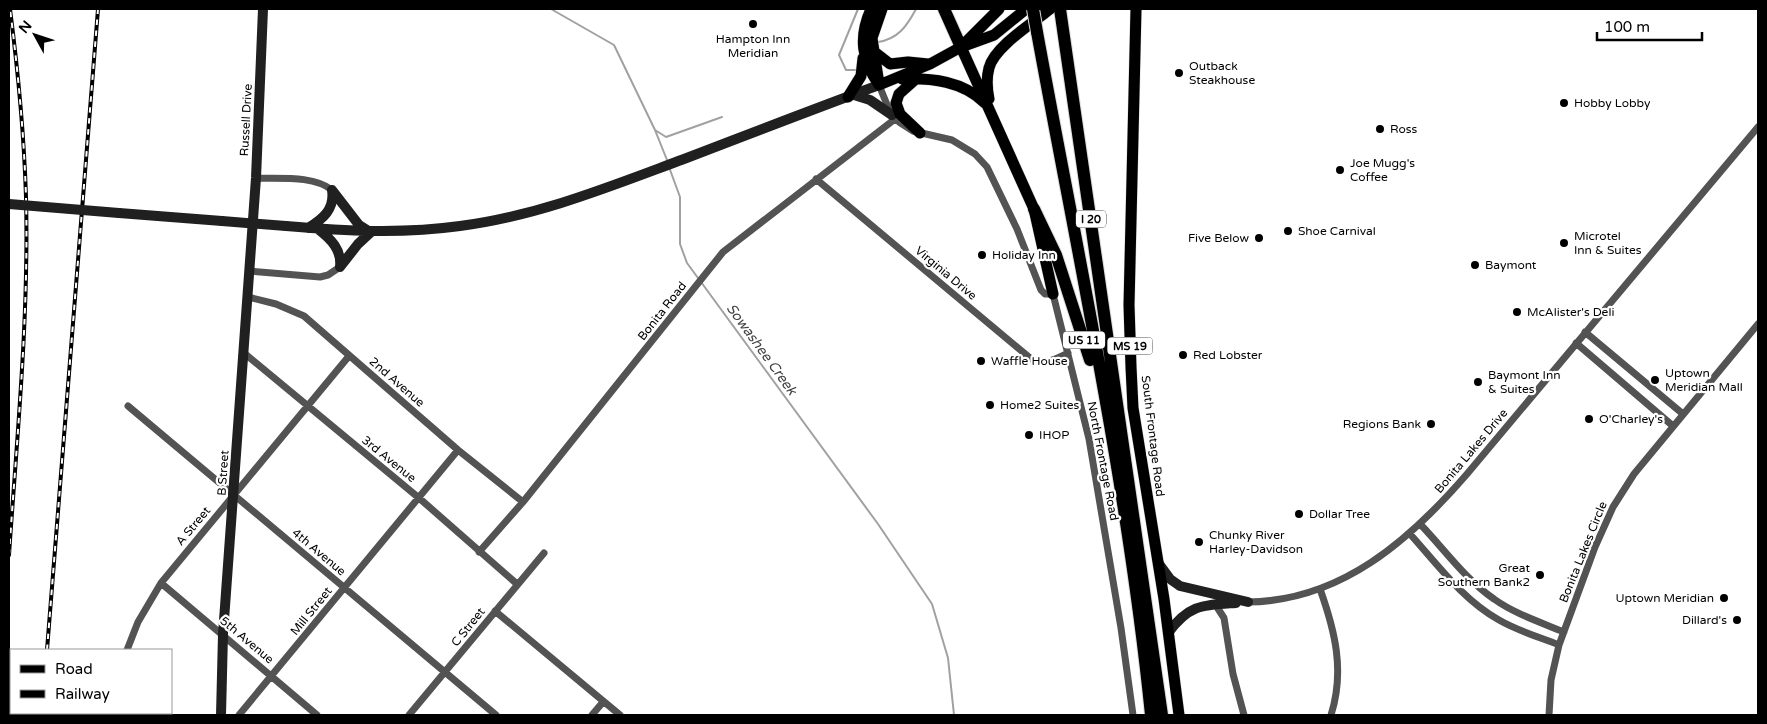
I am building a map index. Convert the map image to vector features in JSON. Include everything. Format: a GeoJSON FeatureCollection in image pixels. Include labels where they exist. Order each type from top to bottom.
{"type":"FeatureCollection","features":[{"type":"Feature","properties":{"kind":"highway"},"geometry":{"type":"LineString","coordinates":[[944,9],[961,47]]}},
{"type":"Feature","properties":{"kind":"highway","name":"I 20"},"geometry":{"type":"LineString","coordinates":[[1033,9],[1130,553],[1151,715]]}},
{"type":"Feature","properties":{"kind":"highway","name":"I 20"},"geometry":{"type":"LineString","coordinates":[[1057,10],[1162,715]]}},
{"type":"Feature","properties":{"kind":"highway","name":"US 11"},"geometry":{"type":"LineString","coordinates":[[1034,209],[1056,255],[1097,388],[1105,405]]}},
{"type":"Feature","properties":{"kind":"main road","name":"Russell Drive"},"geometry":{"type":"LineString","coordinates":[[251,232],[256,178],[263,9]]}},
{"type":"Feature","properties":{"kind":"main road"},"geometry":{"type":"LineString","coordinates":[[9,204],[371,232],[434,229],[496,220],[561,203],[627,181],[879,85],[871,73],[868,52],[862,34],[870,9]]}},
{"type":"Feature","properties":{"kind":"main road"},"geometry":{"type":"LineString","coordinates":[[851,96],[861,76],[872,32],[882,9]]}},
{"type":"Feature","properties":{"kind":"main road"},"geometry":{"type":"LineString","coordinates":[[961,47],[999,9]]}},
{"type":"Feature","properties":{"kind":"main road"},"geometry":{"type":"LineString","coordinates":[[894,80],[934,62],[961,47],[994,35],[1026,9]]}},
{"type":"Feature","properties":{"kind":"main road"},"geometry":{"type":"LineString","coordinates":[[1129,9],[1135,25]]}},
{"type":"Feature","properties":{"kind":"main road","name":"South Frontage Road"},"geometry":{"type":"LineString","coordinates":[[1136,9],[1130,295],[1133,408],[1158,562],[1179,715]]}},
{"type":"Feature","properties":{"kind":"main road"},"geometry":{"type":"LineString","coordinates":[[990,108],[987,82],[988,68],[994,58],[1004,46],[1057,10]]}},
{"type":"Feature","properties":{"kind":"main road"},"geometry":{"type":"LineString","coordinates":[[961,47],[990,108]]}},
{"type":"Feature","properties":{"kind":"main road"},"geometry":{"type":"LineString","coordinates":[[868,52],[890,64],[934,62]]}},
{"type":"Feature","properties":{"kind":"main road"},"geometry":{"type":"LineString","coordinates":[[920,133],[900,114],[896,103],[900,94],[934,62]]}},
{"type":"Feature","properties":{"kind":"main road","name":"US 11"},"geometry":{"type":"LineString","coordinates":[[879,85],[894,80],[927,79],[965,88],[990,108],[1034,209]]}},
{"type":"Feature","properties":{"kind":"main road"},"geometry":{"type":"LineString","coordinates":[[851,96],[870,100],[893,117]]}},
{"type":"Feature","properties":{"kind":"main road"},"geometry":{"type":"LineString","coordinates":[[332,190],[359,225],[371,232]]}},
{"type":"Feature","properties":{"kind":"main road"},"geometry":{"type":"LineString","coordinates":[[307,228],[321,220],[330,209],[333,197],[332,190]]}},
{"type":"Feature","properties":{"kind":"main road"},"geometry":{"type":"LineString","coordinates":[[1034,209],[1053,294]]}},
{"type":"Feature","properties":{"kind":"main road"},"geometry":{"type":"LineString","coordinates":[[318,229],[330,239],[338,251],[340,267]]}},
{"type":"Feature","properties":{"kind":"main road","name":"B Street"},"geometry":{"type":"LineString","coordinates":[[222,715],[223,634],[248,297],[251,232]]}},
{"type":"Feature","properties":{"kind":"main road"},"geometry":{"type":"LineString","coordinates":[[340,267],[358,244],[371,232]]}},
{"type":"Feature","properties":{"kind":"main road"},"geometry":{"type":"LineString","coordinates":[[1158,562],[1170,579],[1180,586],[1248,602]]}},
{"type":"Feature","properties":{"kind":"main road"},"geometry":{"type":"LineString","coordinates":[[1168,633],[1196,606],[1248,602]]}},
{"type":"Feature","properties":{"kind":"street"},"geometry":{"type":"LineString","coordinates":[[879,85],[893,117],[904,126],[920,133],[955,142],[975,154],[987,167],[1017,229],[1041,290],[1045,294],[1053,294]]}},
{"type":"Feature","properties":{"kind":"street","name":"Bonita Road"},"geometry":{"type":"LineString","coordinates":[[479,552],[523,502],[674,316],[723,252],[893,117]]}},
{"type":"Feature","properties":{"kind":"street","name":"Bonita Lakes Drive"},"geometry":{"type":"LineString","coordinates":[[1248,602],[1289,599],[1320,589],[1355,572],[1410,534],[1438,507],[1758,126]]}},
{"type":"Feature","properties":{"kind":"street"},"geometry":{"type":"LineString","coordinates":[[256,178],[310,181],[332,190]]}},
{"type":"Feature","properties":{"kind":"street","name":"Virginia Drive"},"geometry":{"type":"LineString","coordinates":[[816,179],[1030,358],[1038,362],[1046,362],[1068,353]]}},
{"type":"Feature","properties":{"kind":"street"},"geometry":{"type":"LineString","coordinates":[[249,271],[320,277],[328,275],[340,267]]}},
{"type":"Feature","properties":{"kind":"street","name":"North Frontage Road"},"geometry":{"type":"LineString","coordinates":[[1053,294],[1089,439],[1121,628],[1133,715]]}},
{"type":"Feature","properties":{"kind":"street","name":"2nd Avenue"},"geometry":{"type":"LineString","coordinates":[[248,297],[276,304],[304,316],[458,450],[523,502]]}},
{"type":"Feature","properties":{"kind":"street","name":"Bonita Lakes Circle"},"geometry":{"type":"LineString","coordinates":[[1549,715],[1551,680],[1559,645],[1594,547],[1613,507],[1634,474],[1758,324]]}},
{"type":"Feature","properties":{"kind":"street"},"geometry":{"type":"LineString","coordinates":[[1585,332],[1683,414]]}},
{"type":"Feature","properties":{"kind":"street"},"geometry":{"type":"LineString","coordinates":[[1576,343],[1673,426]]}},
{"type":"Feature","properties":{"kind":"street","name":"3rd Avenue"},"geometry":{"type":"LineString","coordinates":[[244,353],[419,498],[517,584]]}},
{"type":"Feature","properties":{"kind":"street","name":"A Street"},"geometry":{"type":"LineString","coordinates":[[127,649],[138,622],[161,583],[349,356]]}},
{"type":"Feature","properties":{"kind":"street","name":"4th Avenue"},"geometry":{"type":"LineString","coordinates":[[128,406],[496,715]]}},
{"type":"Feature","properties":{"kind":"street","name":"Mill Street"},"geometry":{"type":"LineString","coordinates":[[239,715],[273,677],[344,587],[458,450]]}},
{"type":"Feature","properties":{"kind":"street"},"geometry":{"type":"LineString","coordinates":[[1420,524],[1466,574],[1493,598],[1520,614],[1564,632]]}},
{"type":"Feature","properties":{"kind":"street"},"geometry":{"type":"LineString","coordinates":[[1410,534],[1465,595],[1486,612],[1514,628],[1559,645]]}},
{"type":"Feature","properties":{"kind":"street","name":"C Street"},"geometry":{"type":"LineString","coordinates":[[409,715],[544,553]]}},
{"type":"Feature","properties":{"kind":"street","name":"5th Avenue"},"geometry":{"type":"LineString","coordinates":[[161,583],[317,715]]}},
{"type":"Feature","properties":{"kind":"street"},"geometry":{"type":"LineString","coordinates":[[1320,589],[1332,624],[1338,650],[1338,673],[1331,715]]}},
{"type":"Feature","properties":{"kind":"street"},"geometry":{"type":"LineString","coordinates":[[1215,604],[1224,618],[1233,674],[1244,715]]}},
{"type":"Feature","properties":{"kind":"street"},"geometry":{"type":"LineString","coordinates":[[495,611],[620,715]]}},
{"type":"Feature","properties":{"kind":"street"},"geometry":{"type":"LineString","coordinates":[[592,715],[603,702]]}},
{"type":"Feature","properties":{"kind":"waterway","name":"Sowashee Creek"},"geometry":{"type":"LineString","coordinates":[[551,9],[614,45],[655,130],[667,160]]}},
{"type":"Feature","properties":{"kind":"waterway"},"geometry":{"type":"LineString","coordinates":[[857,70],[846,70],[839,55],[858,9]]}},
{"type":"Feature","properties":{"kind":"waterway"},"geometry":{"type":"LineString","coordinates":[[878,42],[891,38],[901,31],[916,9]]}},
{"type":"Feature","properties":{"kind":"waterway"},"geometry":{"type":"LineString","coordinates":[[655,130],[666,137],[722,117]]}},
{"type":"Feature","properties":{"kind":"waterway","name":"Sowashee Creek"},"geometry":{"type":"LineString","coordinates":[[669,167],[680,197],[680,244],[687,263],[698,278]]}},
{"type":"Feature","properties":{"kind":"waterway","name":"Sowashee Creek"},"geometry":{"type":"LineString","coordinates":[[701,282],[878,524],[932,604],[948,658],[954,715]]}},
{"type":"Feature","properties":{"kind":"railway"},"geometry":{"type":"LineString","coordinates":[[9,555],[22,376],[26,286],[26,197],[22,126],[10,9]]}},
{"type":"Feature","properties":{"kind":"railway"},"geometry":{"type":"LineString","coordinates":[[47,649],[98,9]]}},
{"type":"Feature","properties":{"kind":"place","name":"Hampton Inn Meridian"},"geometry":{"type":"Point","coordinates":[753,24]}},
{"type":"Feature","properties":{"kind":"place","name":"Outback Steakhouse"},"geometry":{"type":"Point","coordinates":[1179,73]}},
{"type":"Feature","properties":{"kind":"place","name":"Hobby Lobby"},"geometry":{"type":"Point","coordinates":[1564,103]}},
{"type":"Feature","properties":{"kind":"place","name":"Ross"},"geometry":{"type":"Point","coordinates":[1380,129]}},
{"type":"Feature","properties":{"kind":"place","name":"Joe Mugg's Coffee"},"geometry":{"type":"Point","coordinates":[1340,170]}},
{"type":"Feature","properties":{"kind":"place","name":"Shoe Carnival"},"geometry":{"type":"Point","coordinates":[1288,231]}},
{"type":"Feature","properties":{"kind":"place","name":"Five Below"},"geometry":{"type":"Point","coordinates":[1259,238]}},
{"type":"Feature","properties":{"kind":"place","name":"Microtel Inn & Suites"},"geometry":{"type":"Point","coordinates":[1564,243]}},
{"type":"Feature","properties":{"kind":"place","name":"Holiday Inn"},"geometry":{"type":"Point","coordinates":[982,255]}},
{"type":"Feature","properties":{"kind":"place","name":"Baymont"},"geometry":{"type":"Point","coordinates":[1475,265]}},
{"type":"Feature","properties":{"kind":"place","name":"McAlister's Deli"},"geometry":{"type":"Point","coordinates":[1517,312]}},
{"type":"Feature","properties":{"kind":"place","name":"Red Lobster"},"geometry":{"type":"Point","coordinates":[1183,355]}},
{"type":"Feature","properties":{"kind":"place","name":"Waffle House"},"geometry":{"type":"Point","coordinates":[981,361]}},
{"type":"Feature","properties":{"kind":"place","name":"Uptown Meridian Mall"},"geometry":{"type":"Point","coordinates":[1655,380]}},
{"type":"Feature","properties":{"kind":"place","name":"Baymont Inn & Suites"},"geometry":{"type":"Point","coordinates":[1478,382]}},
{"type":"Feature","properties":{"kind":"place","name":"Home2 Suites"},"geometry":{"type":"Point","coordinates":[990,405]}},
{"type":"Feature","properties":{"kind":"place","name":"O'Charley's"},"geometry":{"type":"Point","coordinates":[1589,419]}},
{"type":"Feature","properties":{"kind":"place","name":"Regions Bank"},"geometry":{"type":"Point","coordinates":[1431,424]}},
{"type":"Feature","properties":{"kind":"place","name":"IHOP"},"geometry":{"type":"Point","coordinates":[1029,435]}},
{"type":"Feature","properties":{"kind":"place","name":"Dollar Tree"},"geometry":{"type":"Point","coordinates":[1299,514]}},
{"type":"Feature","properties":{"kind":"place","name":"Chunky River Harley-Davidson"},"geometry":{"type":"Point","coordinates":[1199,542]}},
{"type":"Feature","properties":{"kind":"place","name":"Great Southern Bank2"},"geometry":{"type":"Point","coordinates":[1540,575]}},
{"type":"Feature","properties":{"kind":"place","name":"Uptown Meridian"},"geometry":{"type":"Point","coordinates":[1724,598]}},
{"type":"Feature","properties":{"kind":"place","name":"Dillard's"},"geometry":{"type":"Point","coordinates":[1737,620]}}]}
